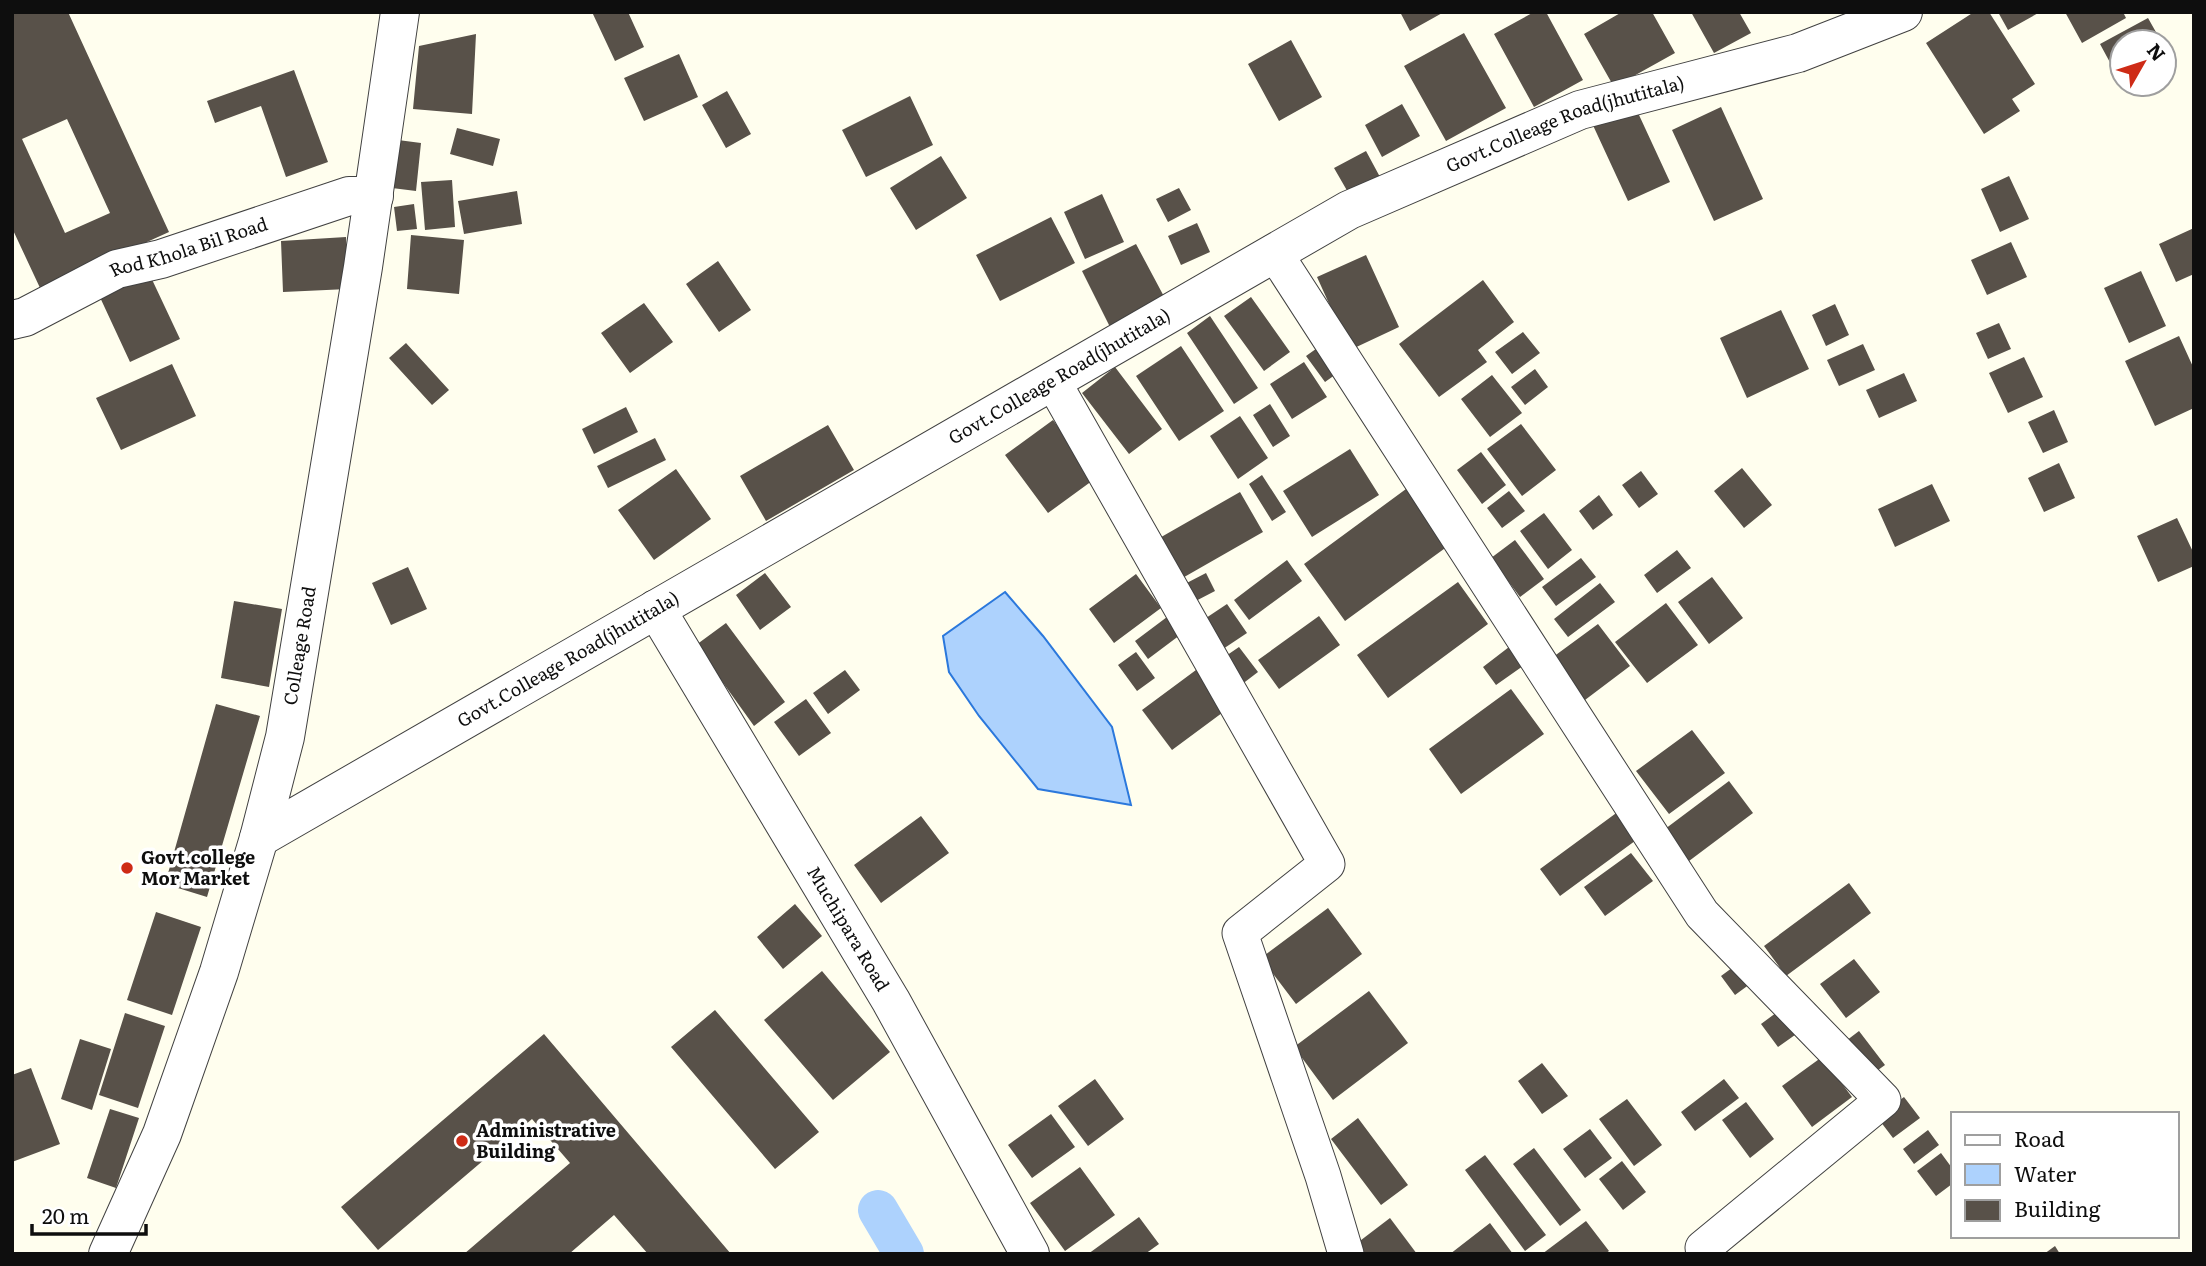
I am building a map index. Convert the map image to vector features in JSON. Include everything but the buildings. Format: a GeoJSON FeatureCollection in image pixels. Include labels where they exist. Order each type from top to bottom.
{"type":"FeatureCollection","features":[{"type":"Feature","properties":{"kind":"street","name":"Colleage Road"},"geometry":{"type":"LineString","coordinates":[[108,1254],[162,1134],[219,972],[259,838],[285,737],[374,196],[400,12]]}},
{"type":"Feature","properties":{"kind":"street","name":"Govt.Colleage Road(jhutitala)"},"geometry":{"type":"LineString","coordinates":[[259,838],[1349,209],[1580,110],[1798,53],[1903,12]]}},
{"type":"Feature","properties":{"kind":"street","name":"Rod Khola Bil Road"},"geometry":{"type":"LineString","coordinates":[[12,320],[25,317],[117,269],[160,259],[349,196],[374,196]]}},
{"type":"Feature","properties":{"kind":"street"},"geometry":{"type":"LineString","coordinates":[[1275,252],[1702,914],[1883,1100],[1703,1248],[1706,1254]]}},
{"type":"Feature","properties":{"kind":"street"},"geometry":{"type":"LineString","coordinates":[[1052,380],[1327,864],[1240,933],[1323,1176],[1346,1254]]}},
{"type":"Feature","properties":{"kind":"street","name":"Muchipara Road"},"geometry":{"type":"LineString","coordinates":[[656,609],[891,1001],[1030,1254]]}},
{"type":"Feature","properties":{"kind":"water"},"geometry":{"type":"Polygon","coordinates":[[[1005,592],[1043,636],[1112,727],[1131,805],[1038,789],[979,716],[949,672],[943,636],[1005,592]]]}},
{"type":"Feature","properties":{"kind":"waterway"},"geometry":{"type":"LineString","coordinates":[[878,1210],[904,1254]]}},
{"type":"Feature","properties":{"kind":"place","name":"Govt.college Mor Market"},"geometry":{"type":"Point","coordinates":[127,868]}},
{"type":"Feature","properties":{"kind":"place","name":"Administrative Building"},"geometry":{"type":"Point","coordinates":[462,1141]}}]}
